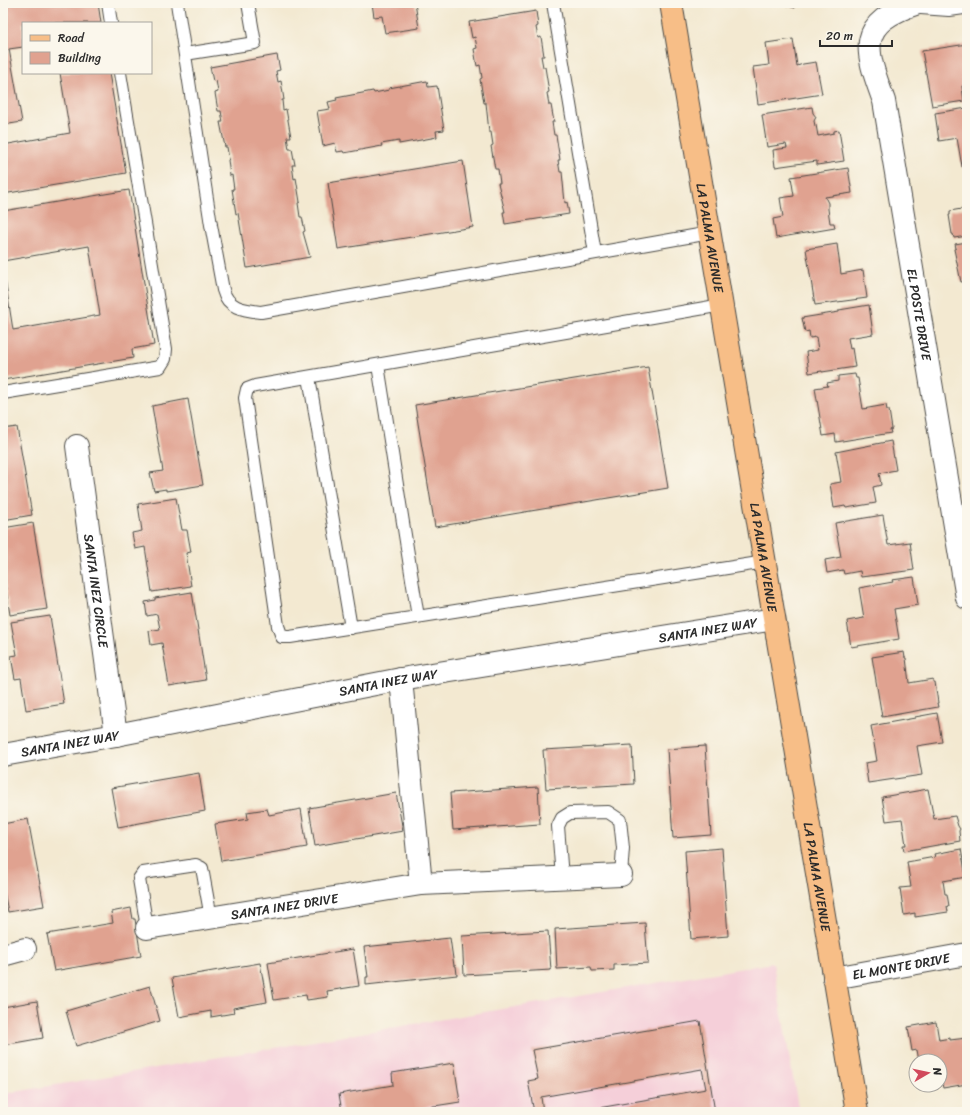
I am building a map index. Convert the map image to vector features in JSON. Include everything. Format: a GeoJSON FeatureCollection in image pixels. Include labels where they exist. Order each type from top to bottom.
{"type":"FeatureCollection","features":[{"type":"Feature","properties":{"kind":"main road","name":"LA PALMA AVENUE"},"geometry":{"type":"LineString","coordinates":[[671,3],[834,978],[854,1112]]}},
{"type":"Feature","properties":{"kind":"street","name":"EL POSTE DRIVE"},"geometry":{"type":"LineString","coordinates":[[918,3],[899,9],[884,18],[871,32],[869,52],[874,76],[884,101],[967,598]]}},
{"type":"Feature","properties":{"kind":"street"},"geometry":{"type":"LineString","coordinates":[[921,3],[949,5],[963,3]]}},
{"type":"Feature","properties":{"kind":"street","name":"SANTA INEZ CIRCLE"},"geometry":{"type":"LineString","coordinates":[[77,446],[116,735]]}},
{"type":"Feature","properties":{"kind":"street","name":"SANTA INEZ WAY"},"geometry":{"type":"LineString","coordinates":[[3,755],[116,735],[401,679],[774,619]]}},
{"type":"Feature","properties":{"kind":"street"},"geometry":{"type":"LineString","coordinates":[[401,679],[421,884]]}},
{"type":"Feature","properties":{"kind":"street","name":"SANTA INEZ DRIVE"},"geometry":{"type":"LineString","coordinates":[[147,928],[421,884],[622,875]]}},
{"type":"Feature","properties":{"kind":"street"},"geometry":{"type":"LineString","coordinates":[[3,955],[25,949]]}},
{"type":"Feature","properties":{"kind":"street","name":"EL MONTE DRIVE"},"geometry":{"type":"LineString","coordinates":[[834,978],[967,954]]}},
{"type":"Feature","properties":{"kind":"lane"},"geometry":{"type":"LineString","coordinates":[[108,3],[111,22]]}},
{"type":"Feature","properties":{"kind":"lane"},"geometry":{"type":"LineString","coordinates":[[177,3],[211,225],[223,290],[225,298],[234,306],[245,310],[261,312],[710,233]]}},
{"type":"Feature","properties":{"kind":"lane"},"geometry":{"type":"LineString","coordinates":[[185,54],[255,43],[248,3]]}},
{"type":"Feature","properties":{"kind":"lane"},"geometry":{"type":"LineString","coordinates":[[553,3],[595,253]]}},
{"type":"Feature","properties":{"kind":"lane"},"geometry":{"type":"LineString","coordinates":[[3,392],[160,367],[165,359],[166,350],[120,74]]}},
{"type":"Feature","properties":{"kind":"lane"},"geometry":{"type":"LineString","coordinates":[[722,305],[255,386],[247,389],[245,398],[278,626],[282,637],[290,637],[765,562]]}},
{"type":"Feature","properties":{"kind":"lane"},"geometry":{"type":"LineString","coordinates":[[378,365],[418,617]]}},
{"type":"Feature","properties":{"kind":"lane"},"geometry":{"type":"LineString","coordinates":[[309,377],[351,628]]}},
{"type":"Feature","properties":{"kind":"lane"},"geometry":{"type":"LineString","coordinates":[[562,878],[558,826],[562,818],[570,813],[608,812],[620,820],[623,848],[622,875]]}},
{"type":"Feature","properties":{"kind":"lane"},"geometry":{"type":"LineString","coordinates":[[147,928],[139,879],[143,873],[196,865],[202,868],[211,918]]}},
{"type":"Feature","properties":{"kind":"shaded area"},"geometry":{"type":"Polygon","coordinates":[[[773,963],[799,1112],[3,1112],[3,1094],[773,963]]]}},
{"type":"Feature","properties":{"kind":"building"},"geometry":{"type":"Polygon","coordinates":[[[3,3],[98,3],[101,22],[22,22],[22,47],[9,49],[22,122],[3,125],[3,3]]]}},
{"type":"Feature","properties":{"kind":"building"},"geometry":{"type":"Polygon","coordinates":[[[372,3],[415,3],[419,28],[385,33],[382,16],[374,17],[372,3]]]}},
{"type":"Feature","properties":{"kind":"building"},"geometry":{"type":"Polygon","coordinates":[[[779,3],[796,3],[795,8],[779,3]]]}},
{"type":"Feature","properties":{"kind":"building"},"geometry":{"type":"Polygon","coordinates":[[[536,11],[538,26],[536,27],[538,38],[541,37],[544,56],[541,56],[543,67],[545,67],[549,92],[547,93],[554,122],[552,122],[554,135],[556,135],[560,160],[558,160],[560,172],[562,172],[565,203],[567,202],[569,214],[505,224],[503,212],[505,212],[498,183],[500,183],[498,169],[495,169],[491,146],[493,145],[491,132],[489,132],[486,103],[484,103],[480,79],[482,78],[480,65],[477,66],[474,49],[477,48],[475,37],[472,38],[469,22],[536,11]]]}},
{"type":"Feature","properties":{"kind":"building"},"geometry":{"type":"Polygon","coordinates":[[[793,39],[797,66],[816,62],[822,94],[758,104],[753,67],[769,65],[766,43],[793,39]]]}},
{"type":"Feature","properties":{"kind":"building"},"geometry":{"type":"Polygon","coordinates":[[[967,44],[967,85],[962,86],[964,101],[932,106],[922,51],[967,44]]]}},
{"type":"Feature","properties":{"kind":"building"},"geometry":{"type":"Polygon","coordinates":[[[277,55],[280,70],[276,71],[278,82],[281,81],[284,100],[282,100],[283,110],[286,109],[291,137],[287,137],[289,149],[292,149],[295,165],[292,165],[300,202],[298,203],[300,217],[302,217],[305,231],[303,232],[310,257],[247,268],[238,213],[236,214],[232,189],[234,189],[232,175],[230,176],[227,147],[225,147],[220,122],[223,122],[221,111],[218,111],[215,93],[218,92],[216,80],[213,81],[210,67],[277,55]]]}},
{"type":"Feature","properties":{"kind":"building"},"geometry":{"type":"Polygon","coordinates":[[[60,74],[109,74],[126,173],[3,194],[3,145],[70,133],[60,74]]]}},
{"type":"Feature","properties":{"kind":"building"},"geometry":{"type":"Polygon","coordinates":[[[427,81],[428,87],[437,86],[444,130],[436,131],[437,137],[399,144],[399,141],[381,144],[382,146],[344,153],[343,151],[337,152],[335,143],[323,146],[317,111],[330,109],[328,102],[337,100],[336,98],[373,91],[374,93],[389,90],[389,88],[427,81]]]}},
{"type":"Feature","properties":{"kind":"building"},"geometry":{"type":"Polygon","coordinates":[[[812,107],[813,113],[816,117],[814,121],[818,136],[834,133],[834,131],[839,130],[844,161],[817,165],[817,161],[775,167],[773,150],[787,148],[786,144],[767,147],[762,115],[812,107]]]}},
{"type":"Feature","properties":{"kind":"building"},"geometry":{"type":"Polygon","coordinates":[[[967,108],[967,166],[962,167],[957,138],[939,141],[935,113],[967,108]]]}},
{"type":"Feature","properties":{"kind":"building"},"geometry":{"type":"Polygon","coordinates":[[[463,161],[473,227],[338,249],[328,183],[463,161]]]}},
{"type":"Feature","properties":{"kind":"building"},"geometry":{"type":"Polygon","coordinates":[[[848,168],[852,193],[825,197],[828,203],[830,223],[834,223],[835,228],[776,238],[773,219],[783,217],[780,198],[794,196],[791,177],[848,168]]]}},
{"type":"Feature","properties":{"kind":"building"},"geometry":{"type":"Polygon","coordinates":[[[129,190],[154,345],[132,349],[133,358],[3,380],[3,279],[5,279],[13,330],[100,315],[89,246],[3,261],[3,211],[129,190]]]}},
{"type":"Feature","properties":{"kind":"building"},"geometry":{"type":"Polygon","coordinates":[[[967,208],[967,236],[954,238],[949,215],[950,211],[967,208]]]}},
{"type":"Feature","properties":{"kind":"building"},"geometry":{"type":"Polygon","coordinates":[[[967,242],[967,281],[961,282],[954,249],[956,248],[955,244],[967,242]]]}},
{"type":"Feature","properties":{"kind":"building"},"geometry":{"type":"Polygon","coordinates":[[[837,244],[841,274],[863,270],[867,298],[815,305],[806,249],[837,244]]]}},
{"type":"Feature","properties":{"kind":"building"},"geometry":{"type":"Polygon","coordinates":[[[869,305],[873,334],[848,338],[850,349],[852,348],[855,367],[809,373],[806,352],[818,350],[816,337],[810,338],[809,331],[805,332],[802,318],[869,305]]]}},
{"type":"Feature","properties":{"kind":"building"},"geometry":{"type":"Polygon","coordinates":[[[648,367],[668,488],[435,527],[415,405],[648,367]]]}},
{"type":"Feature","properties":{"kind":"building"},"geometry":{"type":"Polygon","coordinates":[[[855,374],[856,378],[858,378],[863,409],[886,405],[887,410],[889,410],[892,429],[890,430],[891,433],[836,442],[835,434],[823,436],[815,388],[828,386],[827,383],[838,381],[838,376],[855,374]]]}},
{"type":"Feature","properties":{"kind":"building"},"geometry":{"type":"Polygon","coordinates":[[[188,399],[203,485],[166,491],[166,489],[154,491],[150,473],[163,471],[152,406],[188,399]]]}},
{"type":"Feature","properties":{"kind":"building"},"geometry":{"type":"Polygon","coordinates":[[[17,427],[32,515],[3,520],[3,429],[17,427]]]}},
{"type":"Feature","properties":{"kind":"building"},"geometry":{"type":"Polygon","coordinates":[[[891,441],[896,470],[879,473],[881,485],[873,487],[876,503],[846,508],[845,506],[834,508],[830,484],[841,482],[836,452],[891,441]]]}},
{"type":"Feature","properties":{"kind":"building"},"geometry":{"type":"Polygon","coordinates":[[[176,498],[182,530],[187,530],[191,552],[186,553],[191,586],[152,592],[145,547],[135,549],[132,533],[142,531],[138,504],[176,498]]]}},
{"type":"Feature","properties":{"kind":"building"},"geometry":{"type":"Polygon","coordinates":[[[883,515],[888,545],[910,542],[914,570],[861,577],[860,571],[844,574],[843,570],[827,573],[825,560],[841,557],[835,523],[883,515]]]}},
{"type":"Feature","properties":{"kind":"building"},"geometry":{"type":"Polygon","coordinates":[[[33,523],[47,609],[10,615],[5,583],[3,584],[3,528],[33,523]]]}},
{"type":"Feature","properties":{"kind":"building"},"geometry":{"type":"Polygon","coordinates":[[[914,577],[918,605],[894,609],[899,639],[851,647],[847,621],[864,618],[859,588],[893,582],[892,580],[914,577]]]}},
{"type":"Feature","properties":{"kind":"building"},"geometry":{"type":"Polygon","coordinates":[[[192,592],[206,680],[169,686],[162,643],[151,645],[149,631],[160,629],[157,614],[147,616],[145,602],[155,600],[155,598],[192,592]]]}},
{"type":"Feature","properties":{"kind":"building"},"geometry":{"type":"Polygon","coordinates":[[[50,616],[64,704],[26,710],[21,678],[15,679],[11,656],[17,655],[11,622],[50,616]]]}},
{"type":"Feature","properties":{"kind":"building"},"geometry":{"type":"Polygon","coordinates":[[[904,652],[909,683],[933,679],[933,682],[935,682],[938,707],[882,717],[872,657],[904,652]]]}},
{"type":"Feature","properties":{"kind":"building"},"geometry":{"type":"Polygon","coordinates":[[[937,713],[942,742],[917,746],[922,775],[868,783],[865,763],[877,761],[871,726],[937,713]]]}},
{"type":"Feature","properties":{"kind":"building"},"geometry":{"type":"Polygon","coordinates":[[[632,745],[634,784],[546,789],[543,750],[632,745]]]}},
{"type":"Feature","properties":{"kind":"building"},"geometry":{"type":"Polygon","coordinates":[[[705,746],[711,835],[673,838],[667,749],[705,746]]]}},
{"type":"Feature","properties":{"kind":"building"},"geometry":{"type":"Polygon","coordinates":[[[199,773],[205,811],[118,827],[111,788],[199,773]]]}},
{"type":"Feature","properties":{"kind":"building"},"geometry":{"type":"Polygon","coordinates":[[[538,787],[540,824],[453,830],[450,793],[538,787]]]}},
{"type":"Feature","properties":{"kind":"building"},"geometry":{"type":"Polygon","coordinates":[[[928,789],[934,819],[955,816],[960,829],[960,841],[904,851],[903,845],[906,845],[902,819],[886,821],[882,797],[928,789]]]}},
{"type":"Feature","properties":{"kind":"building"},"geometry":{"type":"Polygon","coordinates":[[[396,793],[403,831],[315,846],[309,808],[396,793]]]}},
{"type":"Feature","properties":{"kind":"building"},"geometry":{"type":"Polygon","coordinates":[[[267,809],[269,815],[301,809],[307,847],[221,861],[215,824],[248,819],[247,812],[267,809]]]}},
{"type":"Feature","properties":{"kind":"building"},"geometry":{"type":"Polygon","coordinates":[[[28,819],[44,906],[8,912],[3,886],[3,824],[28,819]]]}},
{"type":"Feature","properties":{"kind":"building"},"geometry":{"type":"Polygon","coordinates":[[[722,848],[728,936],[691,939],[685,851],[722,848]]]}},
{"type":"Feature","properties":{"kind":"building"},"geometry":{"type":"Polygon","coordinates":[[[961,849],[966,877],[943,881],[949,906],[947,906],[948,912],[915,917],[915,913],[904,915],[900,888],[911,887],[907,862],[935,857],[934,854],[961,849]]]}},
{"type":"Feature","properties":{"kind":"building"},"geometry":{"type":"Polygon","coordinates":[[[131,908],[133,919],[135,919],[141,956],[54,971],[47,934],[113,923],[111,912],[131,908]]]}},
{"type":"Feature","properties":{"kind":"building"},"geometry":{"type":"Polygon","coordinates":[[[645,923],[648,963],[614,965],[614,970],[592,971],[591,967],[557,969],[555,929],[645,923]]]}},
{"type":"Feature","properties":{"kind":"building"},"geometry":{"type":"Polygon","coordinates":[[[548,931],[551,970],[464,975],[462,936],[548,931]]]}},
{"type":"Feature","properties":{"kind":"building"},"geometry":{"type":"Polygon","coordinates":[[[450,938],[454,966],[456,966],[457,975],[366,985],[366,977],[368,977],[364,947],[450,938]]]}},
{"type":"Feature","properties":{"kind":"building"},"geometry":{"type":"Polygon","coordinates":[[[353,949],[359,986],[327,991],[328,997],[307,1000],[306,995],[274,1000],[268,963],[353,949]]]}},
{"type":"Feature","properties":{"kind":"building"},"geometry":{"type":"Polygon","coordinates":[[[260,963],[267,1002],[233,1008],[234,1013],[211,1017],[211,1011],[179,1017],[172,978],[260,963]]]}},
{"type":"Feature","properties":{"kind":"building"},"geometry":{"type":"Polygon","coordinates":[[[150,986],[160,1021],[76,1046],[66,1011],[150,986]]]}},
{"type":"Feature","properties":{"kind":"building"},"geometry":{"type":"Polygon","coordinates":[[[37,1001],[43,1038],[3,1045],[3,1007],[37,1001]]]}},
{"type":"Feature","properties":{"kind":"building"},"geometry":{"type":"Polygon","coordinates":[[[700,1021],[715,1112],[576,1112],[706,1089],[702,1069],[541,1097],[543,1112],[534,1112],[528,1081],[538,1079],[532,1050],[700,1021]]]}},
{"type":"Feature","properties":{"kind":"building"},"geometry":{"type":"Polygon","coordinates":[[[936,1022],[939,1040],[950,1038],[950,1040],[967,1038],[967,1084],[948,1087],[948,1053],[918,1053],[917,1050],[912,1051],[908,1027],[936,1022]]]}},
{"type":"Feature","properties":{"kind":"building"},"geometry":{"type":"Polygon","coordinates":[[[454,1063],[460,1102],[396,1112],[342,1112],[339,1094],[393,1085],[392,1073],[454,1063]]]}}]}
